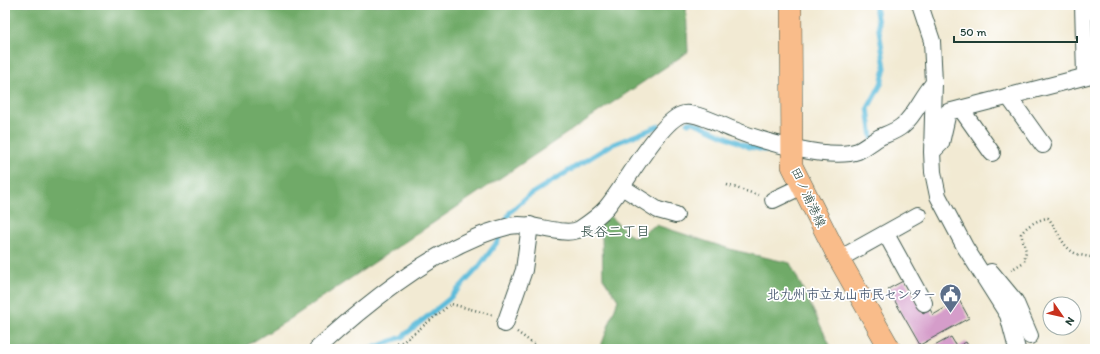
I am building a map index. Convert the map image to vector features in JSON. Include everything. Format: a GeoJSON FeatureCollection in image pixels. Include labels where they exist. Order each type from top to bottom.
{"type":"FeatureCollection","features":[{"type":"Feature","properties":{"kind":"main road","name":"田ノ浦港線"},"geometry":{"type":"LineString","coordinates":[[791,5],[792,166],[839,259],[890,349]]}},
{"type":"Feature","properties":{"kind":"street"},"geometry":{"type":"LineString","coordinates":[[920,5],[932,41],[934,83],[932,152],[933,172],[938,196],[965,248],[1008,315],[1017,349]]}},
{"type":"Feature","properties":{"kind":"street"},"geometry":{"type":"LineString","coordinates":[[932,152],[941,143],[948,112],[1090,75],[1083,5]]}},
{"type":"Feature","properties":{"kind":"street"},"geometry":{"type":"LineString","coordinates":[[316,349],[378,298],[441,254],[457,245],[513,225],[530,225],[567,232],[578,230],[605,209],[622,187],[652,141],[675,119],[684,114],[696,116],[752,137],[806,151],[838,153],[858,151],[872,141],[902,127],[912,116],[924,93],[934,83]]}},
{"type":"Feature","properties":{"kind":"street"},"geometry":{"type":"LineString","coordinates":[[1008,96],[1043,145]]}},
{"type":"Feature","properties":{"kind":"street"},"geometry":{"type":"LineString","coordinates":[[961,109],[992,153]]}},
{"type":"Feature","properties":{"kind":"street"},"geometry":{"type":"LineString","coordinates":[[622,187],[658,210],[676,215]]}},
{"type":"Feature","properties":{"kind":"street"},"geometry":{"type":"LineString","coordinates":[[773,200],[792,191]]}},
{"type":"Feature","properties":{"kind":"street"},"geometry":{"type":"LineString","coordinates":[[839,259],[918,215]]}},
{"type":"Feature","properties":{"kind":"street"},"geometry":{"type":"LineString","coordinates":[[506,322],[524,270],[530,225]]}},
{"type":"Feature","properties":{"kind":"street"},"geometry":{"type":"LineString","coordinates":[[886,234],[924,303]]}},
{"type":"Feature","properties":{"kind":"street"},"geometry":{"type":"LineString","coordinates":[[965,248],[970,246],[1015,301],[1030,336]]}},
{"type":"Feature","properties":{"kind":"path"},"geometry":{"type":"LineString","coordinates":[[726,185],[773,200]]}},
{"type":"Feature","properties":{"kind":"path"},"geometry":{"type":"LineString","coordinates":[[1004,271],[1013,270],[1024,262],[1026,251],[1021,234],[1023,230],[1043,218],[1048,218],[1067,247],[1073,252],[1095,258]]}},
{"type":"Feature","properties":{"kind":"path"},"geometry":{"type":"LineString","coordinates":[[390,347],[404,341],[451,304],[506,322],[534,344],[532,349]]}},
{"type":"Feature","properties":{"kind":"green space"},"geometry":{"type":"Polygon","coordinates":[[[5,5],[686,5],[688,52],[287,321],[241,349],[5,349],[5,5]]]}},
{"type":"Feature","properties":{"kind":"green space"},"geometry":{"type":"Polygon","coordinates":[[[608,215],[634,238],[656,225],[733,250],[790,263],[830,345],[827,349],[600,349],[618,300],[603,278],[602,238],[592,228],[608,215]]]}},
{"type":"Feature","properties":{"kind":"building","name":"北九州市立丸山市民センター"},"geometry":{"type":"Polygon","coordinates":[[[905,280],[923,313],[930,309],[933,315],[959,300],[969,318],[920,345],[888,289],[905,280]]]}},
{"type":"Feature","properties":{"kind":"building"},"geometry":{"type":"Polygon","coordinates":[[[951,337],[957,347],[966,342],[970,349],[929,349],[951,337]]]}},
{"type":"Feature","properties":{"kind":"waterway"},"geometry":{"type":"LineString","coordinates":[[872,138],[868,108],[881,84],[885,68],[875,5]]}},
{"type":"Feature","properties":{"kind":"waterway"},"geometry":{"type":"LineString","coordinates":[[688,123],[693,122],[749,147],[780,153]]}},
{"type":"Feature","properties":{"kind":"waterway"},"geometry":{"type":"LineString","coordinates":[[505,223],[510,212],[528,196],[611,145],[659,126]]}},
{"type":"Feature","properties":{"kind":"waterway"},"geometry":{"type":"LineString","coordinates":[[370,349],[402,337],[449,299],[478,268],[498,241],[499,233]]}},
{"type":"Feature","properties":{"kind":"place","name":"北九州市立丸山市民センター"},"geometry":{"type":"Point","coordinates":[951,314]}},
{"type":"Feature","properties":{"kind":"district","name":"長谷二丁目"},"geometry":{"type":"Point","coordinates":[615,231]}}]}
